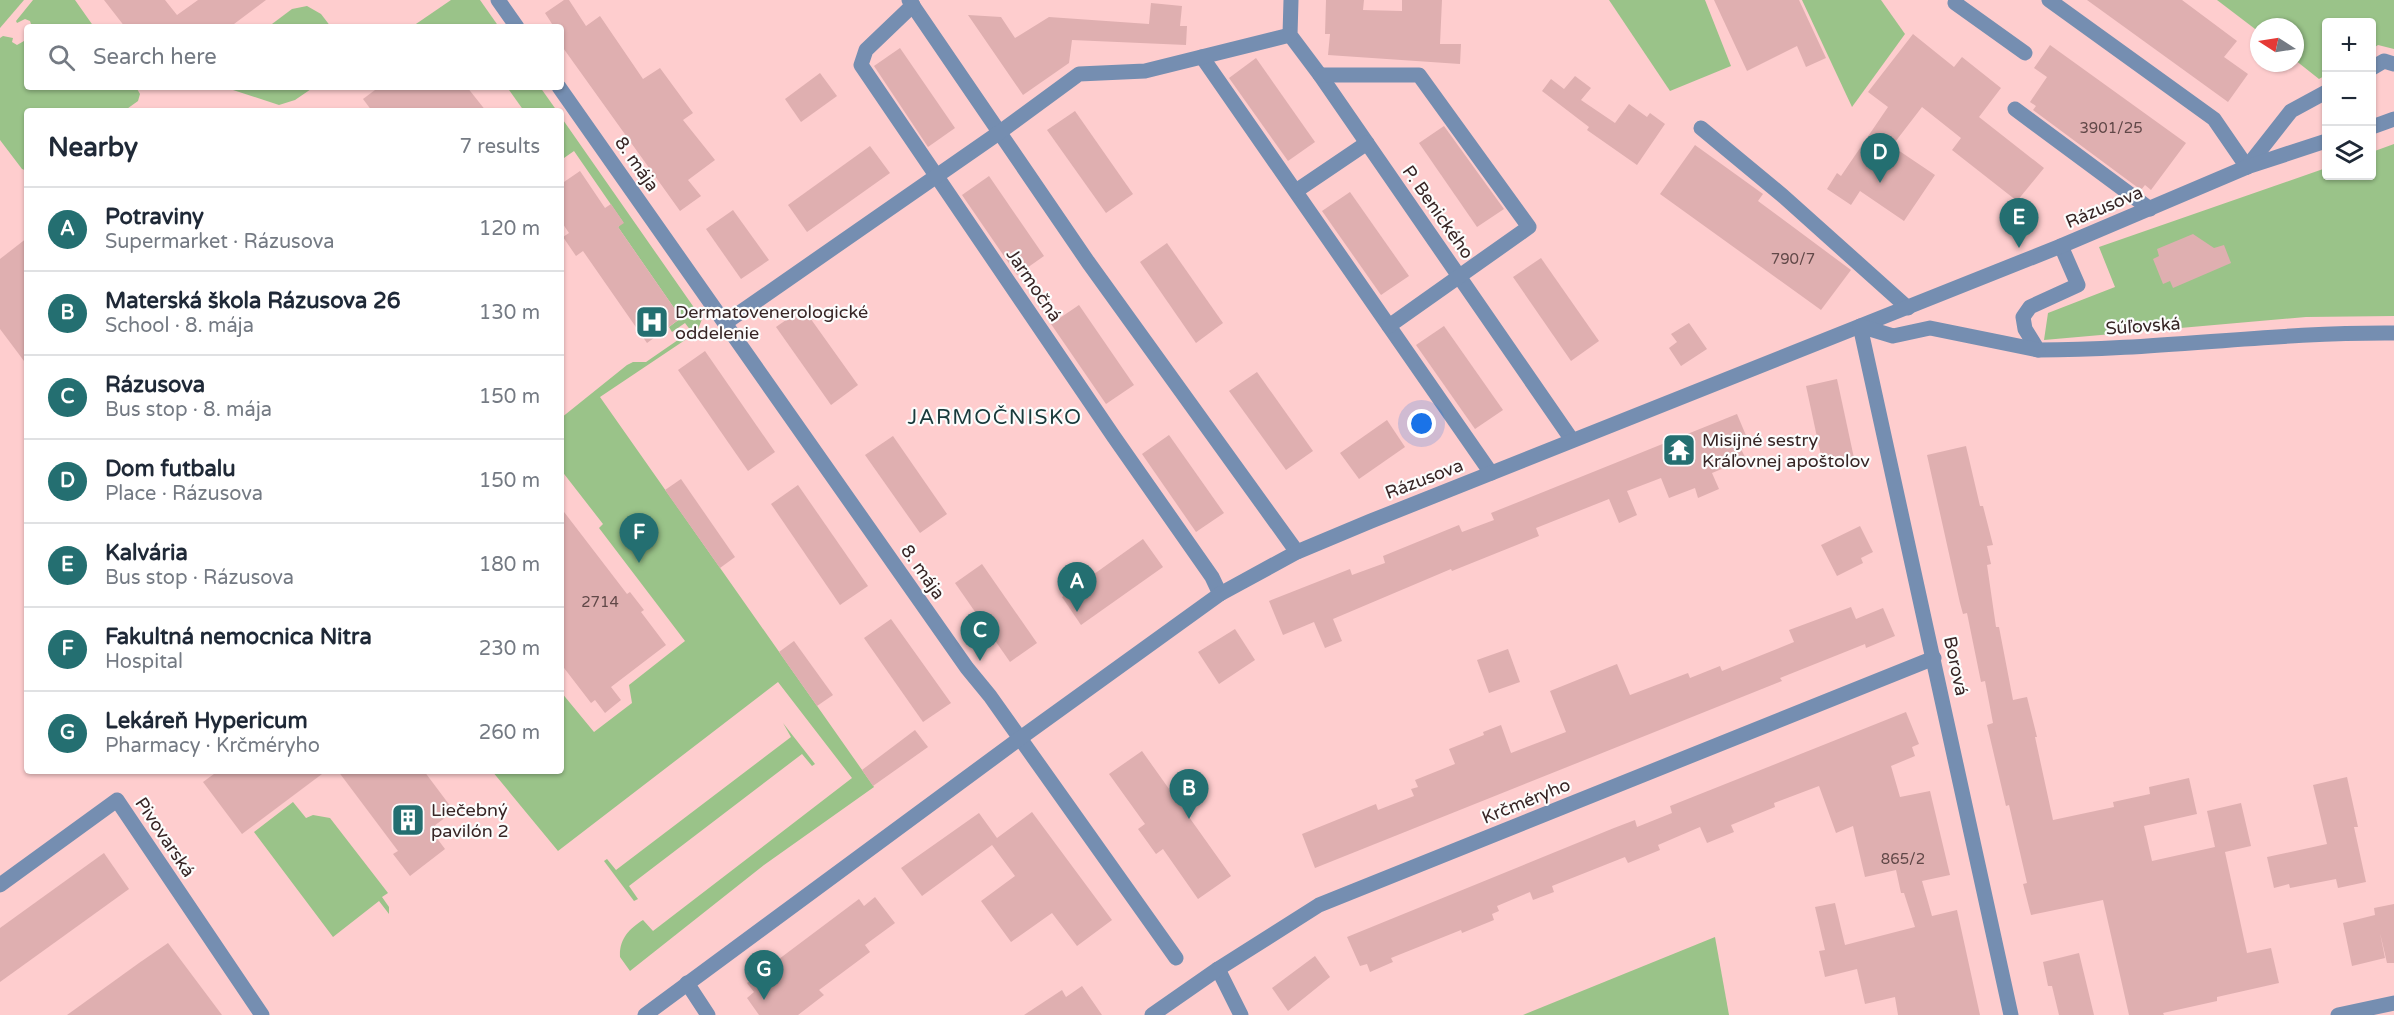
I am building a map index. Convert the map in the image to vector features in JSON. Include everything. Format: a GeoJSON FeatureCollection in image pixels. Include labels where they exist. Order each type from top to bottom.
{"type":"FeatureCollection","features":[{"type":"Feature","properties":{"kind":"street"},"geometry":{"type":"LineString","coordinates":[[498,0],[515,24]]}},
{"type":"Feature","properties":{"kind":"street"},"geometry":{"type":"LineString","coordinates":[[725,323],[1000,132],[1079,74],[1145,71],[1290,35],[1291,0]]}},
{"type":"Feature","properties":{"kind":"street"},"geometry":{"type":"LineString","coordinates":[[1957,0],[1955,3],[2025,53]]}},
{"type":"Feature","properties":{"kind":"street"},"geometry":{"type":"LineString","coordinates":[[2049,0],[2214,119],[2247,167]]}},
{"type":"Feature","properties":{"kind":"street","name":"Jarmočná"},"geometry":{"type":"LineString","coordinates":[[1220,594],[1212,577],[861,65],[866,50],[911,2],[1088,262],[1297,552]]}},
{"type":"Feature","properties":{"kind":"street","name":"P. Benického"},"geometry":{"type":"LineString","coordinates":[[1290,35],[1572,440]]}},
{"type":"Feature","properties":{"kind":"street"},"geometry":{"type":"LineString","coordinates":[[1202,57],[1491,473]]}},
{"type":"Feature","properties":{"kind":"street"},"geometry":{"type":"LineString","coordinates":[[2376,66],[2384,61],[2394,64]]}},
{"type":"Feature","properties":{"kind":"street"},"geometry":{"type":"LineString","coordinates":[[1320,75],[1419,75],[1529,227],[1389,326]]}},
{"type":"Feature","properties":{"kind":"street","name":"8. mája"},"geometry":{"type":"LineString","coordinates":[[561,90],[1176,958]]}},
{"type":"Feature","properties":{"kind":"street","name":"Rázusova"},"geometry":{"type":"LineString","coordinates":[[2247,167],[2291,111],[2322,94]]}},
{"type":"Feature","properties":{"kind":"street"},"geometry":{"type":"LineString","coordinates":[[2015,109],[2150,209]]}},
{"type":"Feature","properties":{"kind":"street"},"geometry":{"type":"LineString","coordinates":[[2375,126],[2394,119]]}},
{"type":"Feature","properties":{"kind":"street"},"geometry":{"type":"LineString","coordinates":[[1701,128],[1783,196],[1908,308]]}},
{"type":"Feature","properties":{"kind":"street","name":"Rázusova"},"geometry":{"type":"LineString","coordinates":[[645,1015],[1220,594],[1297,552],[2061,246],[2247,167],[2322,142]]}},
{"type":"Feature","properties":{"kind":"street"},"geometry":{"type":"LineString","coordinates":[[1296,191],[1367,143]]}},
{"type":"Feature","properties":{"kind":"street"},"geometry":{"type":"LineString","coordinates":[[2038,350],[2025,329],[2023,317],[2030,307],[2078,285],[2061,246]]}},
{"type":"Feature","properties":{"kind":"street","name":"Súľovská"},"geometry":{"type":"LineString","coordinates":[[1860,326],[1893,336],[1930,328],[2038,350],[2083,350],[2328,334],[2394,333]]}},
{"type":"Feature","properties":{"kind":"street","name":"Borová"},"geometry":{"type":"LineString","coordinates":[[1860,326],[2011,1015]]}},
{"type":"Feature","properties":{"kind":"street","name":"Krčméryho"},"geometry":{"type":"LineString","coordinates":[[1152,1015],[1218,969],[1319,905],[1934,658]]}},
{"type":"Feature","properties":{"kind":"street","name":"Pivovarská"},"geometry":{"type":"LineString","coordinates":[[0,885],[117,800],[262,1015]]}},
{"type":"Feature","properties":{"kind":"street"},"geometry":{"type":"LineString","coordinates":[[1218,969],[1241,1015]]}},
{"type":"Feature","properties":{"kind":"street"},"geometry":{"type":"LineString","coordinates":[[687,983],[708,1015]]}},
{"type":"Feature","properties":{"kind":"street"},"geometry":{"type":"LineString","coordinates":[[2338,1015],[2394,1003]]}},
{"type":"Feature","properties":{"kind":"green space"},"geometry":{"type":"Polygon","coordinates":[[[0,0],[24,0],[0,28],[0,0]]]}},
{"type":"Feature","properties":{"kind":"green space"},"geometry":{"type":"Polygon","coordinates":[[[33,0],[75,0],[92,24],[31,24],[25,19],[17,23],[16,21],[33,0]]]}},
{"type":"Feature","properties":{"kind":"green space"},"geometry":{"type":"Polygon","coordinates":[[[451,0],[480,0],[497,24],[416,24],[451,0]]]}},
{"type":"Feature","properties":{"kind":"green space"},"geometry":{"type":"Polygon","coordinates":[[[1609,0],[1705,0],[1731,66],[1670,91],[1609,0]]]}},
{"type":"Feature","properties":{"kind":"green space"},"geometry":{"type":"Polygon","coordinates":[[[1802,0],[1881,0],[1905,34],[1852,107],[1802,0]]]}},
{"type":"Feature","properties":{"kind":"green space"},"geometry":{"type":"Polygon","coordinates":[[[2217,0],[2394,0],[2394,49],[2376,46],[2376,18],[2322,18],[2322,77],[2319,79],[2304,67],[2304,18],[2250,18],[2250,25],[2217,0]]]}},
{"type":"Feature","properties":{"kind":"green space"},"geometry":{"type":"Polygon","coordinates":[[[307,6],[321,14],[329,24],[272,24],[292,9],[307,6]]]}},
{"type":"Feature","properties":{"kind":"green space"},"geometry":{"type":"Polygon","coordinates":[[[3,36],[13,38],[12,42],[17,45],[24,41],[24,90],[138,90],[140,94],[138,101],[128,108],[24,108],[24,170],[22,169],[0,140],[0,38],[3,36]]]}},
{"type":"Feature","properties":{"kind":"green space"},"geometry":{"type":"Polygon","coordinates":[[[233,90],[310,90],[295,100],[279,105],[233,90]]]}},
{"type":"Feature","properties":{"kind":"green space"},"geometry":{"type":"Polygon","coordinates":[[[509,90],[542,90],[555,108],[522,108],[509,90]]]}},
{"type":"Feature","properties":{"kind":"green space"},"geometry":{"type":"Polygon","coordinates":[[[564,121],[702,319],[697,332],[600,397],[874,787],[764,865],[630,971],[620,957],[620,951],[623,940],[633,927],[643,920],[653,931],[852,778],[778,682],[558,851],[494,774],[564,774],[564,696],[594,732],[632,703],[629,685],[685,641],[599,528],[603,524],[564,474],[564,416],[627,365],[633,362],[646,362],[691,331],[685,323],[672,332],[669,327],[681,318],[618,227],[623,222],[574,151],[564,158],[564,121]]]}},
{"type":"Feature","properties":{"kind":"green space"},"geometry":{"type":"Polygon","coordinates":[[[2394,144],[2394,316],[2306,317],[2044,340],[2048,313],[2115,287],[2099,247],[2322,169],[2322,180],[2376,180],[2376,151],[2394,144]]]}},
{"type":"Feature","properties":{"kind":"green space"},"geometry":{"type":"Polygon","coordinates":[[[783,723],[815,764],[812,766],[802,754],[629,886],[638,899],[634,901],[604,861],[607,859],[616,870],[791,737],[783,723]]]}},
{"type":"Feature","properties":{"kind":"green space"},"geometry":{"type":"Polygon","coordinates":[[[293,802],[306,818],[313,815],[330,818],[388,893],[382,897],[389,907],[389,914],[379,901],[333,937],[254,832],[293,802]]]}},
{"type":"Feature","properties":{"kind":"green space"},"geometry":{"type":"Polygon","coordinates":[[[1715,937],[1729,1015],[1523,1015],[1715,937]]]}},
{"type":"Feature","properties":{"kind":"building"},"geometry":{"type":"Polygon","coordinates":[[[104,0],[165,0],[177,15],[198,0],[266,0],[234,24],[123,24],[104,0]]]}},
{"type":"Feature","properties":{"kind":"building"},"geometry":{"type":"Polygon","coordinates":[[[564,0],[569,0],[586,26],[600,16],[643,79],[660,68],[693,113],[683,120],[715,160],[688,180],[701,196],[680,211],[564,49],[564,24],[552,24],[545,13],[564,0]]]}},
{"type":"Feature","properties":{"kind":"building"},"geometry":{"type":"Polygon","coordinates":[[[1326,0],[1364,0],[1363,10],[1402,11],[1402,0],[1442,0],[1440,44],[1461,44],[1460,64],[1328,55],[1330,34],[1325,34],[1326,0]]]}},
{"type":"Feature","properties":{"kind":"building"},"geometry":{"type":"Polygon","coordinates":[[[1714,0],[1799,0],[1826,58],[1806,67],[1797,46],[1747,71],[1714,0]]]}},
{"type":"Feature","properties":{"kind":"building"},"geometry":{"type":"Polygon","coordinates":[[[2087,0],[2182,0],[2237,41],[2224,57],[2248,74],[2228,102],[2087,0]]]}},
{"type":"Feature","properties":{"kind":"building"},"geometry":{"type":"Polygon","coordinates":[[[1151,3],[1182,6],[1180,26],[1187,26],[1186,45],[1072,40],[1069,63],[1023,95],[968,15],[1001,17],[1015,38],[1049,17],[1149,24],[1151,3]]]}},
{"type":"Feature","properties":{"kind":"building"},"geometry":{"type":"Polygon","coordinates":[[[1913,34],[1954,67],[1962,57],[2001,88],[1979,117],[2044,168],[2017,201],[1952,150],[1961,138],[1922,107],[1892,146],[1935,175],[1904,221],[1860,191],[1851,205],[1827,189],[1837,173],[1841,176],[1888,107],[1868,92],[1913,34]]]}},
{"type":"Feature","properties":{"kind":"building"},"geometry":{"type":"Polygon","coordinates":[[[2050,45],[2186,143],[2151,190],[2145,185],[2141,190],[2033,110],[2036,106],[2030,102],[2047,77],[2034,68],[2050,45]]]}},
{"type":"Feature","properties":{"kind":"building"},"geometry":{"type":"Polygon","coordinates":[[[900,48],[955,128],[928,147],[874,66],[900,48]]]}},
{"type":"Feature","properties":{"kind":"building"},"geometry":{"type":"Polygon","coordinates":[[[1256,58],[1315,142],[1288,161],[1229,78],[1256,58]]]}},
{"type":"Feature","properties":{"kind":"building"},"geometry":{"type":"Polygon","coordinates":[[[820,73],[837,96],[801,122],[785,99],[820,73]]]}},
{"type":"Feature","properties":{"kind":"building"},"geometry":{"type":"Polygon","coordinates":[[[1575,76],[1591,88],[1581,100],[1615,123],[1629,104],[1647,117],[1650,113],[1665,124],[1637,165],[1587,130],[1589,127],[1542,91],[1551,79],[1564,89],[1575,76]]]}},
{"type":"Feature","properties":{"kind":"building"},"geometry":{"type":"Polygon","coordinates":[[[375,90],[469,90],[484,108],[370,108],[363,99],[375,90]]]}},
{"type":"Feature","properties":{"kind":"building"},"geometry":{"type":"Polygon","coordinates":[[[1075,111],[1133,194],[1106,213],[1047,130],[1075,111]]]}},
{"type":"Feature","properties":{"kind":"building"},"geometry":{"type":"Polygon","coordinates":[[[1444,126],[1504,209],[1477,227],[1419,143],[1444,126]]]}},
{"type":"Feature","properties":{"kind":"building"},"geometry":{"type":"Polygon","coordinates":[[[1695,145],[1763,194],[1758,201],[1851,270],[1821,310],[1660,194],[1695,145]]]}},
{"type":"Feature","properties":{"kind":"building"},"geometry":{"type":"Polygon","coordinates":[[[870,146],[890,173],[807,232],[788,205],[870,146]]]}},
{"type":"Feature","properties":{"kind":"building"},"geometry":{"type":"Polygon","coordinates":[[[580,171],[605,208],[611,204],[624,223],[618,227],[681,318],[647,343],[583,251],[576,256],[564,238],[569,233],[564,226],[564,182],[580,171]]]}},
{"type":"Feature","properties":{"kind":"building"},"geometry":{"type":"Polygon","coordinates":[[[989,176],[1044,256],[1017,275],[962,195],[989,176]]]}},
{"type":"Feature","properties":{"kind":"building"},"geometry":{"type":"Polygon","coordinates":[[[1350,192],[1409,276],[1381,295],[1322,211],[1350,192]]]}},
{"type":"Feature","properties":{"kind":"building"},"geometry":{"type":"Polygon","coordinates":[[[733,210],[769,260],[741,279],[706,229],[733,210]]]}},
{"type":"Feature","properties":{"kind":"building"},"geometry":{"type":"Polygon","coordinates":[[[2193,234],[2214,248],[2224,245],[2231,263],[2173,288],[2170,281],[2163,284],[2153,259],[2159,256],[2157,249],[2193,234]]]}},
{"type":"Feature","properties":{"kind":"building"},"geometry":{"type":"Polygon","coordinates":[[[24,240],[24,361],[0,329],[0,259],[24,240]]]}},
{"type":"Feature","properties":{"kind":"building"},"geometry":{"type":"Polygon","coordinates":[[[1167,243],[1223,323],[1196,343],[1140,262],[1167,243]]]}},
{"type":"Feature","properties":{"kind":"building"},"geometry":{"type":"Polygon","coordinates":[[[1541,258],[1599,341],[1571,361],[1513,277],[1541,258]]]}},
{"type":"Feature","properties":{"kind":"building"},"geometry":{"type":"Polygon","coordinates":[[[1079,305],[1134,385],[1106,404],[1051,324],[1079,305]]]}},
{"type":"Feature","properties":{"kind":"building"},"geometry":{"type":"Polygon","coordinates":[[[803,308],[858,385],[831,405],[776,327],[803,308]]]}},
{"type":"Feature","properties":{"kind":"building"},"geometry":{"type":"Polygon","coordinates":[[[1689,323],[1707,349],[1681,366],[1669,348],[1677,342],[1671,334],[1689,323]]]}},
{"type":"Feature","properties":{"kind":"building"},"geometry":{"type":"Polygon","coordinates":[[[1444,326],[1503,410],[1475,429],[1416,345],[1444,326]]]}},
{"type":"Feature","properties":{"kind":"building"},"geometry":{"type":"Polygon","coordinates":[[[705,351],[775,452],[748,471],[678,370],[705,351]]]}},
{"type":"Feature","properties":{"kind":"building"},"geometry":{"type":"Polygon","coordinates":[[[1257,372],[1313,451],[1286,470],[1229,391],[1257,372]]]}},
{"type":"Feature","properties":{"kind":"building"},"geometry":{"type":"Polygon","coordinates":[[[1837,379],[1854,458],[1823,465],[1806,386],[1837,379]]]}},
{"type":"Feature","properties":{"kind":"building"},"geometry":{"type":"Polygon","coordinates":[[[1737,414],[1750,445],[1741,449],[1746,459],[1712,473],[1719,489],[1698,498],[1695,488],[1669,498],[1661,478],[1627,491],[1637,515],[1619,523],[1609,499],[1536,528],[1539,536],[1452,571],[1451,569],[1333,619],[1342,641],[1325,648],[1314,622],[1283,635],[1269,601],[1350,569],[1352,575],[1385,563],[1383,556],[1459,525],[1462,532],[1494,520],[1491,513],[1737,414]]]}},
{"type":"Feature","properties":{"kind":"building"},"geometry":{"type":"Polygon","coordinates":[[[1387,420],[1405,447],[1359,479],[1340,453],[1387,420]]]}},
{"type":"Feature","properties":{"kind":"building"},"geometry":{"type":"Polygon","coordinates":[[[1169,435],[1224,513],[1196,532],[1142,454],[1169,435]]]}},
{"type":"Feature","properties":{"kind":"building"},"geometry":{"type":"Polygon","coordinates":[[[893,436],[947,514],[920,533],[865,455],[893,436]]]}},
{"type":"Feature","properties":{"kind":"building"},"geometry":{"type":"Polygon","coordinates":[[[1966,446],[1980,506],[1983,506],[1993,545],[1987,546],[1991,564],[1987,565],[1996,627],[1999,627],[2013,700],[2027,697],[2053,820],[2114,807],[2113,802],[2150,794],[2149,787],[2189,778],[2197,814],[2144,826],[2152,861],[2215,847],[2207,811],[2241,803],[2251,846],[2225,852],[2247,953],[2271,948],[2279,983],[2217,997],[2217,1001],[2163,1013],[2164,1015],[2129,1015],[2103,900],[2031,915],[2023,884],[2027,883],[2009,805],[2006,806],[1987,725],[1993,723],[1985,681],[1981,682],[1967,613],[1963,614],[1960,603],[1927,455],[1966,446]]]}},
{"type":"Feature","properties":{"kind":"building"},"geometry":{"type":"Polygon","coordinates":[[[681,479],[735,557],[720,568],[665,490],[681,479]]]}},
{"type":"Feature","properties":{"kind":"building"},"geometry":{"type":"Polygon","coordinates":[[[798,485],[868,586],[840,605],[771,504],[798,485]]]}},
{"type":"Feature","properties":{"kind":"building"},"geometry":{"type":"Polygon","coordinates":[[[564,512],[627,594],[630,592],[644,610],[641,612],[666,645],[611,687],[621,700],[605,713],[595,700],[591,703],[564,668],[564,512]]]}},
{"type":"Feature","properties":{"kind":"building"},"geometry":{"type":"Polygon","coordinates":[[[1860,526],[1873,552],[1861,558],[1863,563],[1837,576],[1821,545],[1860,526]]]}},
{"type":"Feature","properties":{"kind":"building"},"geometry":{"type":"Polygon","coordinates":[[[1143,539],[1163,567],[1081,625],[1062,597],[1143,539]]]}},
{"type":"Feature","properties":{"kind":"building"},"geometry":{"type":"Polygon","coordinates":[[[982,564],[1037,643],[1010,662],[955,583],[982,564]]]}},
{"type":"Feature","properties":{"kind":"building"},"geometry":{"type":"Polygon","coordinates":[[[1851,607],[1856,619],[1883,608],[1895,636],[1866,648],[1865,644],[1780,678],[1782,681],[1315,868],[1302,834],[1376,804],[1378,810],[1414,796],[1411,789],[1418,787],[1415,780],[1455,764],[1449,749],[1484,735],[1483,732],[1501,725],[1511,753],[1566,732],[1550,691],[1617,664],[1630,695],[1688,673],[1690,678],[1720,666],[1722,671],[1794,642],[1789,630],[1851,607]]]}},
{"type":"Feature","properties":{"kind":"building"},"geometry":{"type":"Polygon","coordinates":[[[891,619],[951,703],[923,722],[864,638],[891,619]]]}},
{"type":"Feature","properties":{"kind":"building"},"geometry":{"type":"Polygon","coordinates":[[[1235,629],[1255,660],[1219,684],[1198,652],[1235,629]]]}},
{"type":"Feature","properties":{"kind":"building"},"geometry":{"type":"Polygon","coordinates":[[[794,641],[833,695],[817,706],[779,652],[794,641]]]}},
{"type":"Feature","properties":{"kind":"building"},"geometry":{"type":"Polygon","coordinates":[[[1508,649],[1520,682],[1489,693],[1477,660],[1508,649]]]}},
{"type":"Feature","properties":{"kind":"building"},"geometry":{"type":"Polygon","coordinates":[[[1906,712],[1919,744],[1912,747],[1915,756],[1891,766],[1900,797],[1930,791],[1950,875],[1922,881],[1932,916],[1957,910],[1980,1015],[1898,1015],[1895,997],[1865,1004],[1857,969],[1825,977],[1819,951],[1825,950],[1815,907],[1835,903],[1845,945],[1915,927],[1904,893],[1901,893],[1896,870],[1865,877],[1853,826],[1836,833],[1819,786],[1774,803],[1775,807],[1731,825],[1734,832],[1707,843],[1700,827],[1658,845],[1660,850],[1628,863],[1625,857],[1552,886],[1554,892],[1533,900],[1530,892],[1497,906],[1499,911],[1492,914],[1494,920],[1462,933],[1461,930],[1391,958],[1393,962],[1370,972],[1367,964],[1360,966],[1347,937],[1614,828],[1635,820],[1637,827],[1672,813],[1670,806],[1906,712]]]}},
{"type":"Feature","properties":{"kind":"building"},"geometry":{"type":"Polygon","coordinates":[[[915,730],[928,747],[873,786],[862,770],[915,730]]]}},
{"type":"Feature","properties":{"kind":"building"},"geometry":{"type":"Polygon","coordinates":[[[1142,751],[1231,876],[1198,899],[1163,849],[1156,854],[1138,829],[1145,824],[1109,774],[1142,751]]]}},
{"type":"Feature","properties":{"kind":"building"},"geometry":{"type":"Polygon","coordinates":[[[214,774],[322,774],[242,834],[203,782],[214,774]]]}},
{"type":"Feature","properties":{"kind":"building","name":"Liečebný pavilón 2"},"geometry":{"type":"Polygon","coordinates":[[[340,774],[426,774],[454,811],[430,829],[445,849],[410,876],[393,854],[398,851],[340,774]]]}},
{"type":"Feature","properties":{"kind":"building"},"geometry":{"type":"Polygon","coordinates":[[[2347,777],[2358,827],[2354,827],[2366,882],[2338,888],[2336,879],[2290,888],[2289,884],[2274,888],[2267,857],[2327,844],[2313,785],[2347,777]]]}},
{"type":"Feature","properties":{"kind":"building"},"geometry":{"type":"Polygon","coordinates":[[[1032,812],[1112,920],[1077,946],[1052,913],[1011,942],[981,901],[1015,876],[992,845],[922,896],[901,868],[979,813],[997,838],[1032,812]]]}},
{"type":"Feature","properties":{"kind":"building"},"geometry":{"type":"Polygon","coordinates":[[[104,853],[129,889],[0,982],[0,928],[104,853]]]}},
{"type":"Feature","properties":{"kind":"building"},"geometry":{"type":"Polygon","coordinates":[[[875,897],[895,923],[865,945],[870,952],[819,990],[824,995],[798,1015],[759,1015],[747,998],[754,992],[747,983],[859,899],[864,906],[875,897]]]}},
{"type":"Feature","properties":{"kind":"building"},"geometry":{"type":"Polygon","coordinates":[[[2394,904],[2394,963],[2387,963],[2380,933],[2385,958],[2352,966],[2343,923],[2375,915],[2374,908],[2394,904]]]}},
{"type":"Feature","properties":{"kind":"building"},"geometry":{"type":"Polygon","coordinates":[[[168,943],[222,1015],[67,1015],[139,963],[168,943]]]}},
{"type":"Feature","properties":{"kind":"building"},"geometry":{"type":"Polygon","coordinates":[[[2079,953],[2094,1015],[2059,1015],[2052,986],[2048,986],[2043,962],[2079,953]]]}},
{"type":"Feature","properties":{"kind":"building"},"geometry":{"type":"Polygon","coordinates":[[[1315,956],[1330,977],[1288,1011],[1272,988],[1315,956]]]}},
{"type":"Feature","properties":{"kind":"building"},"geometry":{"type":"Polygon","coordinates":[[[1082,986],[1102,1015],[1024,1015],[1062,990],[1066,997],[1082,986]]]}},
{"type":"Feature","properties":{"kind":"place","name":"Dom futbalu"},"geometry":{"type":"Point","coordinates":[1880,183]}},
{"type":"Feature","properties":{"kind":"place","name":"Kalvária"},"geometry":{"type":"Point","coordinates":[2019,248]}},
{"type":"Feature","properties":{"kind":"place","name":"Dermatovenerologické oddelenie"},"geometry":{"type":"Point","coordinates":[652,322]}},
{"type":"Feature","properties":{"kind":"place","name":"Misijné sestry Kráľovnej apoštolov"},"geometry":{"type":"Point","coordinates":[1679,450]}},
{"type":"Feature","properties":{"kind":"place","name":"Fakultná nemocnica Nitra"},"geometry":{"type":"Point","coordinates":[639,563]}},
{"type":"Feature","properties":{"kind":"place","name":"Potraviny"},"geometry":{"type":"Point","coordinates":[1077,612]}},
{"type":"Feature","properties":{"kind":"place","name":"Rázusova"},"geometry":{"type":"Point","coordinates":[980,661]}},
{"type":"Feature","properties":{"kind":"place","name":"Materská škola Rázusova 26"},"geometry":{"type":"Point","coordinates":[1189,819]}},
{"type":"Feature","properties":{"kind":"place","name":"Liečebný pavilón 2"},"geometry":{"type":"Point","coordinates":[408,820]}},
{"type":"Feature","properties":{"kind":"place","name":"Lekáreň Hypericum"},"geometry":{"type":"Point","coordinates":[764,1000]}},
{"type":"Feature","properties":{"kind":"district","name":"JARMOČNISKO"},"geometry":{"type":"Point","coordinates":[995,417]}}]}
